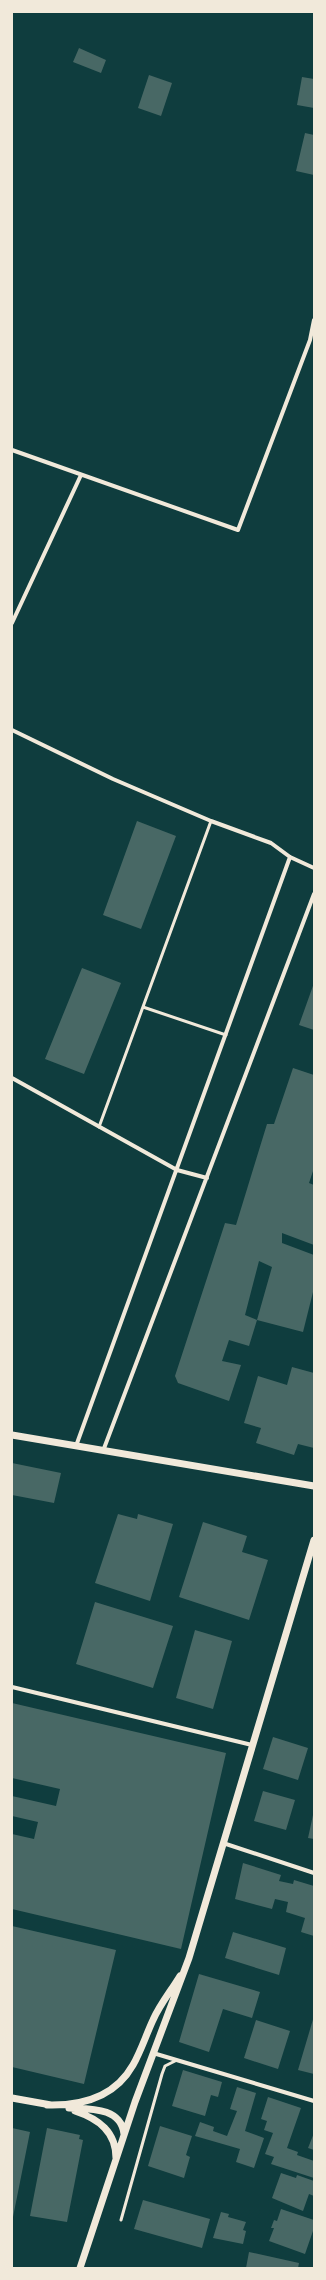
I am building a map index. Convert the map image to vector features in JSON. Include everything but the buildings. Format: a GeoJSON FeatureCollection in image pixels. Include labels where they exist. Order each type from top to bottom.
{"type":"FeatureCollection","features":[{"type":"Feature","properties":{"kind":"street"},"geometry":{"type":"LineString","coordinates":[[12,450],[238,530],[310,340],[314,320]]}},
{"type":"Feature","properties":{"kind":"street"},"geometry":{"type":"LineString","coordinates":[[12,623],[81,475]]}},
{"type":"Feature","properties":{"kind":"street"},"geometry":{"type":"LineString","coordinates":[[12,730],[113,779],[211,821],[271,843],[290,857],[314,868]]}},
{"type":"Feature","properties":{"kind":"street"},"geometry":{"type":"LineString","coordinates":[[76,1446],[290,857]]}},
{"type":"Feature","properties":{"kind":"street"},"geometry":{"type":"LineString","coordinates":[[103,1451],[314,894]]}},
{"type":"Feature","properties":{"kind":"street"},"geometry":{"type":"LineString","coordinates":[[12,1078],[99,1128],[177,1170],[207,1178]]}},
{"type":"Feature","properties":{"kind":"street"},"geometry":{"type":"LineString","coordinates":[[12,1435],[314,1486]]}},
{"type":"Feature","properties":{"kind":"street"},"geometry":{"type":"LineString","coordinates":[[81,2266],[153,2053],[189,1958],[314,1540]]}},
{"type":"Feature","properties":{"kind":"street"},"geometry":{"type":"LineString","coordinates":[[12,1687],[252,1745]]}},
{"type":"Feature","properties":{"kind":"street"},"geometry":{"type":"LineString","coordinates":[[223,1843],[314,1873]]}},
{"type":"Feature","properties":{"kind":"street"},"geometry":{"type":"LineString","coordinates":[[47,2105],[82,2103],[96,2098],[120,2081],[132,2067],[160,2005],[189,1958]]}},
{"type":"Feature","properties":{"kind":"street"},"geometry":{"type":"LineString","coordinates":[[153,2053],[314,2101]]}},
{"type":"Feature","properties":{"kind":"street"},"geometry":{"type":"LineString","coordinates":[[12,2098],[65,2108],[99,2110],[112,2115],[121,2122],[123,2140]]}},
{"type":"Feature","properties":{"kind":"street"},"geometry":{"type":"LineString","coordinates":[[65,2108],[84,2114],[104,2126],[114,2141],[116,2151],[114,2166]]}},
{"type":"Feature","properties":{"kind":"lane"},"geometry":{"type":"LineString","coordinates":[[99,1128],[211,821]]}},
{"type":"Feature","properties":{"kind":"lane"},"geometry":{"type":"LineString","coordinates":[[143,1007],[226,1035]]}},
{"type":"Feature","properties":{"kind":"lane"},"geometry":{"type":"LineString","coordinates":[[120,2220],[162,2074],[165,2066],[171,2061],[177,2060]]}}]}
